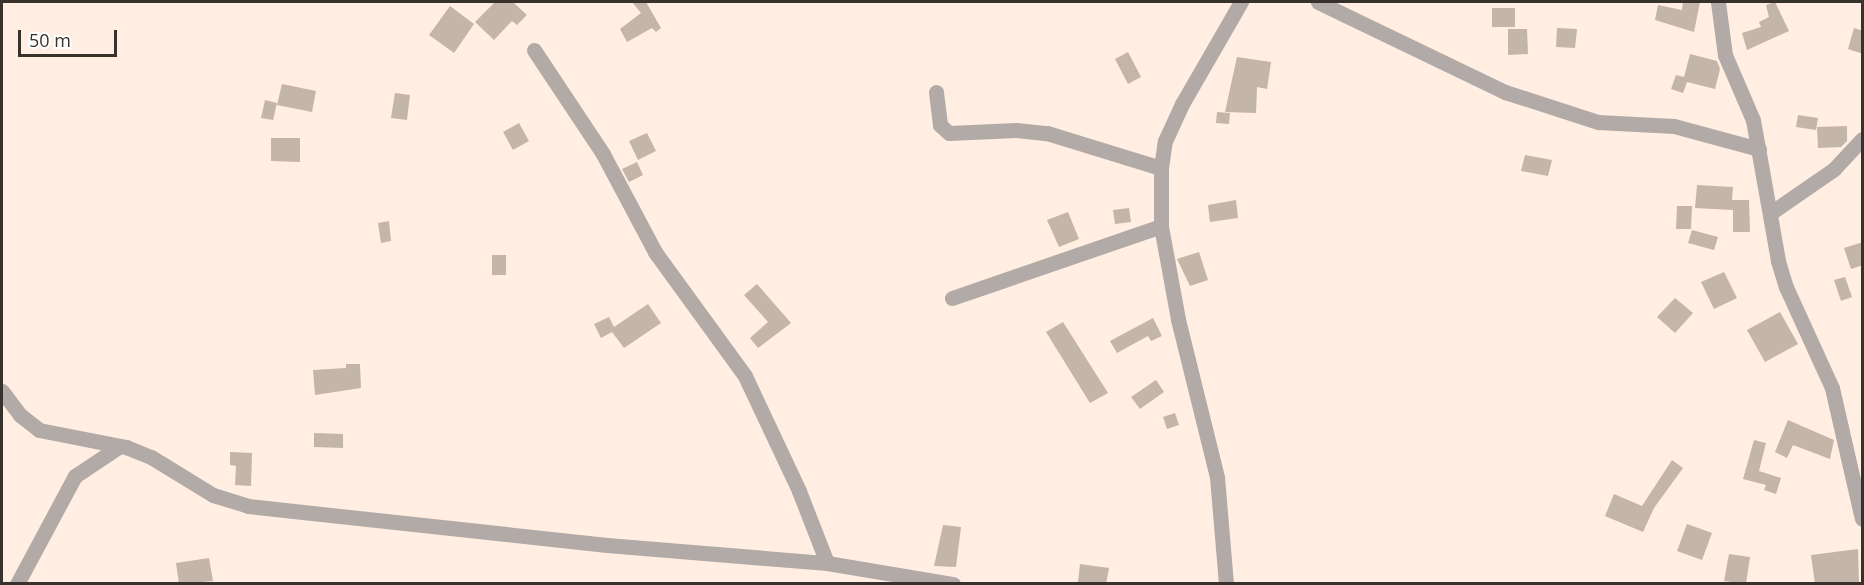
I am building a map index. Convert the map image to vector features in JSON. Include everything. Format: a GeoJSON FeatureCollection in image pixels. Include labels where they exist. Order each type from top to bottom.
{"type":"FeatureCollection","features":[{"type":"Feature","properties":{"kind":"street"},"geometry":{"type":"LineString","coordinates":[[1226,584],[1217,477],[1178,319],[1161,226],[1161,168],[1165,141],[1182,104],[1241,2]]}},
{"type":"Feature","properties":{"kind":"street"},"geometry":{"type":"LineString","coordinates":[[1318,2],[1505,92],[1598,122],[1674,126],[1759,149]]}},
{"type":"Feature","properties":{"kind":"street"},"geometry":{"type":"LineString","coordinates":[[1718,2],[1725,54],[1752,120],[1759,149],[1786,287],[1836,399],[1863,519]]}},
{"type":"Feature","properties":{"kind":"street"},"geometry":{"type":"LineString","coordinates":[[534,50],[603,154],[655,252],[745,376],[799,491],[827,563]]}},
{"type":"Feature","properties":{"kind":"street"},"geometry":{"type":"LineString","coordinates":[[936,92],[940,126],[949,133],[1016,130],[1047,133],[1161,168]]}},
{"type":"Feature","properties":{"kind":"street"},"geometry":{"type":"LineString","coordinates":[[1772,212],[1834,169],[1863,139]]}},
{"type":"Feature","properties":{"kind":"street"},"geometry":{"type":"LineString","coordinates":[[952,298],[1161,226]]}},
{"type":"Feature","properties":{"kind":"street"},"geometry":{"type":"LineString","coordinates":[[2,391],[20,415],[39,430],[120,446],[151,457],[213,495],[248,506],[607,545],[827,563],[953,584]]}},
{"type":"Feature","properties":{"kind":"street"},"geometry":{"type":"LineString","coordinates":[[17,584],[75,476],[120,446]]}},
{"type":"Feature","properties":{"kind":"building"},"geometry":{"type":"Polygon","coordinates":[[[495,2],[513,2],[527,15],[517,25],[512,21],[494,40],[475,22],[495,2]]]}},
{"type":"Feature","properties":{"kind":"building"},"geometry":{"type":"Polygon","coordinates":[[[632,2],[646,2],[661,28],[656,32],[652,28],[627,42],[620,29],[641,13],[632,2]]]}},
{"type":"Feature","properties":{"kind":"building"},"geometry":{"type":"Polygon","coordinates":[[[1683,2],[1700,2],[1694,32],[1655,20],[1658,5],[1682,10],[1683,2]]]}},
{"type":"Feature","properties":{"kind":"building"},"geometry":{"type":"Polygon","coordinates":[[[1775,2],[1789,31],[1747,50],[1742,33],[1761,27],[1759,22],[1769,17],[1766,5],[1775,2]]]}},
{"type":"Feature","properties":{"kind":"building"},"geometry":{"type":"Polygon","coordinates":[[[450,6],[474,24],[454,53],[429,35],[450,6]]]}},
{"type":"Feature","properties":{"kind":"building"},"geometry":{"type":"Polygon","coordinates":[[[1492,8],[1515,8],[1515,27],[1492,27],[1492,8]]]}},
{"type":"Feature","properties":{"kind":"building"},"geometry":{"type":"Polygon","coordinates":[[[1557,28],[1577,29],[1575,48],[1556,47],[1557,28]]]}},
{"type":"Feature","properties":{"kind":"building"},"geometry":{"type":"Polygon","coordinates":[[[1854,28],[1863,31],[1863,54],[1848,49],[1854,28]]]}},
{"type":"Feature","properties":{"kind":"building"},"geometry":{"type":"Polygon","coordinates":[[[1508,29],[1527,29],[1528,54],[1508,55],[1508,29]]]}},
{"type":"Feature","properties":{"kind":"building"},"geometry":{"type":"Polygon","coordinates":[[[1128,52],[1141,77],[1128,84],[1115,59],[1128,52]]]}},
{"type":"Feature","properties":{"kind":"building"},"geometry":{"type":"Polygon","coordinates":[[[1690,54],[1717,61],[1720,69],[1715,89],[1687,82],[1683,93],[1671,89],[1676,75],[1684,77],[1690,54]]]}},
{"type":"Feature","properties":{"kind":"building"},"geometry":{"type":"Polygon","coordinates":[[[1237,57],[1271,62],[1267,89],[1257,87],[1256,113],[1225,112],[1237,57]]]}},
{"type":"Feature","properties":{"kind":"building"},"geometry":{"type":"Polygon","coordinates":[[[282,84],[316,91],[312,112],[277,105],[282,84]]]}},
{"type":"Feature","properties":{"kind":"building"},"geometry":{"type":"Polygon","coordinates":[[[395,93],[410,95],[407,120],[391,118],[395,93]]]}},
{"type":"Feature","properties":{"kind":"building"},"geometry":{"type":"Polygon","coordinates":[[[265,100],[277,103],[273,120],[261,118],[265,100]]]}},
{"type":"Feature","properties":{"kind":"building"},"geometry":{"type":"Polygon","coordinates":[[[1217,112],[1230,113],[1229,124],[1216,123],[1217,112]]]}},
{"type":"Feature","properties":{"kind":"building"},"geometry":{"type":"Polygon","coordinates":[[[1798,115],[1818,118],[1816,130],[1796,127],[1798,115]]]}},
{"type":"Feature","properties":{"kind":"building"},"geometry":{"type":"Polygon","coordinates":[[[519,123],[529,141],[513,150],[503,132],[519,123]]]}},
{"type":"Feature","properties":{"kind":"building"},"geometry":{"type":"Polygon","coordinates":[[[1847,126],[1847,141],[1841,147],[1818,148],[1817,127],[1847,126]]]}},
{"type":"Feature","properties":{"kind":"building"},"geometry":{"type":"Polygon","coordinates":[[[647,133],[656,151],[638,160],[629,141],[647,133]]]}},
{"type":"Feature","properties":{"kind":"building"},"geometry":{"type":"Polygon","coordinates":[[[271,138],[300,138],[300,162],[271,161],[271,138]]]}},
{"type":"Feature","properties":{"kind":"building"},"geometry":{"type":"Polygon","coordinates":[[[1525,155],[1552,160],[1548,176],[1521,171],[1525,155]]]}},
{"type":"Feature","properties":{"kind":"building"},"geometry":{"type":"Polygon","coordinates":[[[637,162],[643,175],[629,182],[622,169],[637,162]]]}},
{"type":"Feature","properties":{"kind":"building"},"geometry":{"type":"Polygon","coordinates":[[[1697,185],[1733,187],[1732,200],[1749,200],[1750,232],[1733,232],[1733,210],[1695,208],[1697,185]]]}},
{"type":"Feature","properties":{"kind":"building"},"geometry":{"type":"Polygon","coordinates":[[[1236,200],[1238,218],[1210,222],[1208,205],[1236,200]]]}},
{"type":"Feature","properties":{"kind":"building"},"geometry":{"type":"Polygon","coordinates":[[[1677,206],[1692,206],[1691,229],[1676,229],[1677,206]]]}},
{"type":"Feature","properties":{"kind":"building"},"geometry":{"type":"Polygon","coordinates":[[[1129,208],[1131,222],[1115,224],[1113,210],[1129,208]]]}},
{"type":"Feature","properties":{"kind":"building"},"geometry":{"type":"Polygon","coordinates":[[[1068,212],[1079,239],[1059,247],[1047,220],[1068,212]]]}},
{"type":"Feature","properties":{"kind":"building"},"geometry":{"type":"Polygon","coordinates":[[[389,221],[391,241],[381,243],[378,223],[389,221]]]}},
{"type":"Feature","properties":{"kind":"building"},"geometry":{"type":"Polygon","coordinates":[[[1692,230],[1718,237],[1714,250],[1688,243],[1692,230]]]}},
{"type":"Feature","properties":{"kind":"building"},"geometry":{"type":"Polygon","coordinates":[[[1863,242],[1863,265],[1851,269],[1844,248],[1863,242]]]}},
{"type":"Feature","properties":{"kind":"building"},"geometry":{"type":"Polygon","coordinates":[[[1199,252],[1208,280],[1190,286],[1177,259],[1199,252]]]}},
{"type":"Feature","properties":{"kind":"building"},"geometry":{"type":"Polygon","coordinates":[[[492,255],[506,255],[506,275],[492,275],[492,255]]]}},
{"type":"Feature","properties":{"kind":"building"},"geometry":{"type":"Polygon","coordinates":[[[1724,272],[1737,298],[1714,309],[1701,282],[1724,272]]]}},
{"type":"Feature","properties":{"kind":"building"},"geometry":{"type":"Polygon","coordinates":[[[1845,277],[1852,297],[1841,301],[1834,280],[1845,277]]]}},
{"type":"Feature","properties":{"kind":"building"},"geometry":{"type":"Polygon","coordinates":[[[757,284],[791,323],[758,348],[750,338],[768,322],[744,295],[757,284]]]}},
{"type":"Feature","properties":{"kind":"building"},"geometry":{"type":"Polygon","coordinates":[[[1675,298],[1693,313],[1675,333],[1657,317],[1675,298]]]}},
{"type":"Feature","properties":{"kind":"building"},"geometry":{"type":"Polygon","coordinates":[[[648,304],[661,323],[624,348],[612,332],[601,338],[594,324],[609,317],[614,327],[648,304]]]}},
{"type":"Feature","properties":{"kind":"building"},"geometry":{"type":"Polygon","coordinates":[[[1780,312],[1798,344],[1765,362],[1747,330],[1780,312]]]}},
{"type":"Feature","properties":{"kind":"building"},"geometry":{"type":"Polygon","coordinates":[[[1153,318],[1162,336],[1151,341],[1148,336],[1117,353],[1110,341],[1153,318]]]}},
{"type":"Feature","properties":{"kind":"building"},"geometry":{"type":"Polygon","coordinates":[[[1063,322],[1108,393],[1090,403],[1046,332],[1063,322]]]}},
{"type":"Feature","properties":{"kind":"building"},"geometry":{"type":"Polygon","coordinates":[[[346,364],[360,364],[361,388],[315,395],[313,370],[346,368],[346,364]]]}},
{"type":"Feature","properties":{"kind":"building"},"geometry":{"type":"Polygon","coordinates":[[[1156,380],[1164,392],[1140,409],[1131,397],[1156,380]]]}},
{"type":"Feature","properties":{"kind":"building"},"geometry":{"type":"Polygon","coordinates":[[[1175,413],[1179,425],[1167,429],[1163,417],[1175,413]]]}},
{"type":"Feature","properties":{"kind":"building"},"geometry":{"type":"Polygon","coordinates":[[[1788,420],[1834,440],[1830,459],[1793,445],[1787,458],[1775,452],[1788,420]]]}},
{"type":"Feature","properties":{"kind":"building"},"geometry":{"type":"Polygon","coordinates":[[[314,433],[343,434],[343,448],[314,447],[314,433]]]}},
{"type":"Feature","properties":{"kind":"building"},"geometry":{"type":"Polygon","coordinates":[[[1754,440],[1766,443],[1759,471],[1781,478],[1776,494],[1764,490],[1766,485],[1743,479],[1754,440]]]}},
{"type":"Feature","properties":{"kind":"building"},"geometry":{"type":"Polygon","coordinates":[[[230,452],[252,453],[251,486],[235,485],[236,466],[230,465],[230,452]]]}},
{"type":"Feature","properties":{"kind":"building"},"geometry":{"type":"Polygon","coordinates":[[[1672,460],[1683,468],[1654,508],[1643,532],[1605,516],[1614,494],[1642,506],[1672,460]]]}},
{"type":"Feature","properties":{"kind":"building"},"geometry":{"type":"Polygon","coordinates":[[[1687,524],[1712,533],[1702,560],[1677,551],[1687,524]]]}},
{"type":"Feature","properties":{"kind":"building"},"geometry":{"type":"Polygon","coordinates":[[[943,525],[961,527],[956,567],[934,566],[943,525]]]}},
{"type":"Feature","properties":{"kind":"building"},"geometry":{"type":"Polygon","coordinates":[[[1858,549],[1859,584],[1815,584],[1811,555],[1858,549]]]}},
{"type":"Feature","properties":{"kind":"building"},"geometry":{"type":"Polygon","coordinates":[[[1729,554],[1750,557],[1746,584],[1724,581],[1729,554]]]}},
{"type":"Feature","properties":{"kind":"building"},"geometry":{"type":"Polygon","coordinates":[[[209,558],[213,581],[179,584],[176,563],[209,558]]]}},
{"type":"Feature","properties":{"kind":"building"},"geometry":{"type":"Polygon","coordinates":[[[1080,564],[1109,568],[1106,584],[1078,582],[1080,564]]]}}]}
